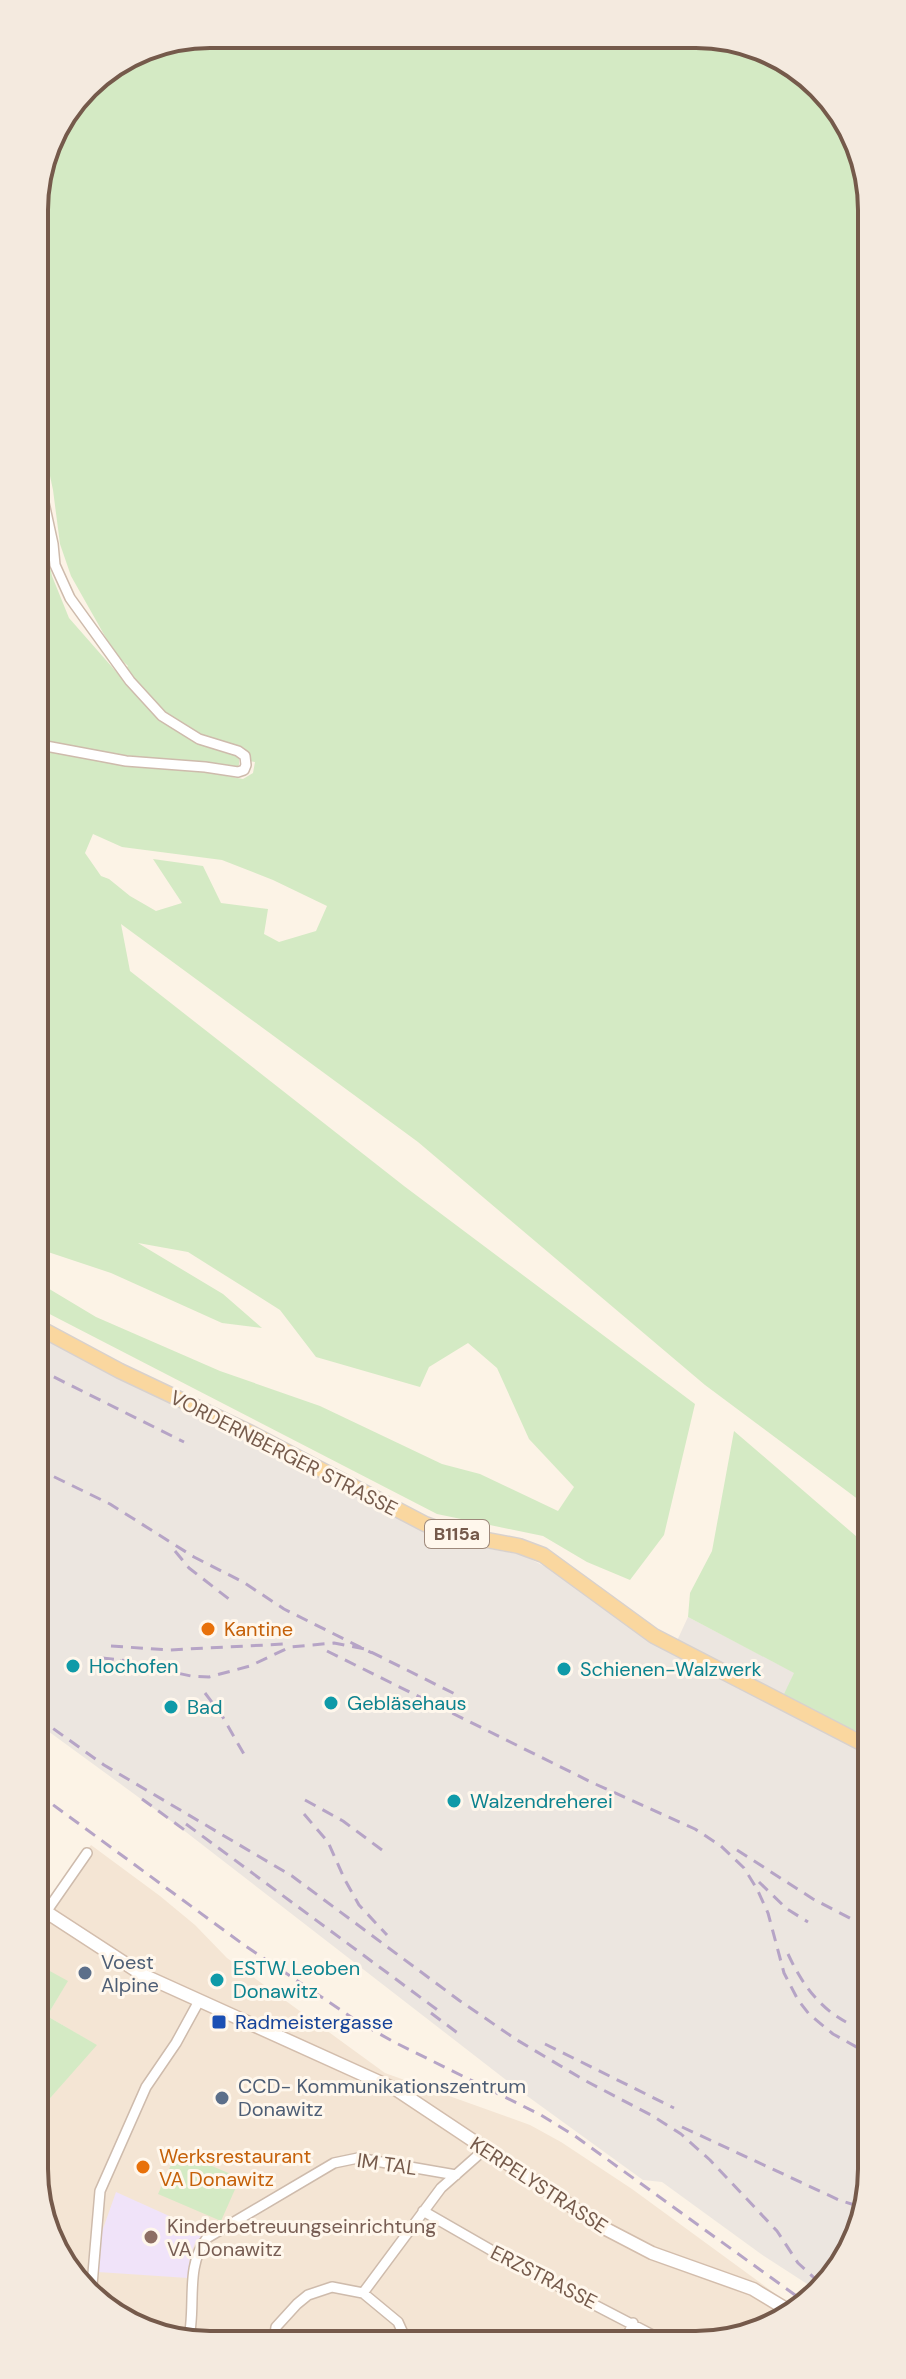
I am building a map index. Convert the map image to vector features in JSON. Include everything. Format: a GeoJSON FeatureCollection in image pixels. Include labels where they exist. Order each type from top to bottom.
{"type":"FeatureCollection","features":[{"type":"Feature","properties":{"kind":"main road","name":"VORDERNBERGER STRASSE"},"geometry":{"type":"LineString","coordinates":[[48,1332],[425,1524],[450,1533],[519,1546],[543,1555],[654,1636],[858,1741]]}},
{"type":"Feature","properties":{"kind":"main road","name":"KERPELYSTRASSE"},"geometry":{"type":"LineString","coordinates":[[48,1913],[143,1975],[397,2090],[604,2228],[652,2253],[753,2289],[782,2306]]}},
{"type":"Feature","properties":{"kind":"street"},"geometry":{"type":"LineString","coordinates":[[48,521],[55,565],[70,598],[151,706],[184,732],[238,751],[245,756],[246,765],[244,770],[238,772],[168,766],[48,746]]}},
{"type":"Feature","properties":{"kind":"street","name":"KERPELYSTRASSE"},"geometry":{"type":"LineString","coordinates":[[48,1902],[87,1853]]}},
{"type":"Feature","properties":{"kind":"street"},"geometry":{"type":"LineString","coordinates":[[92,2281],[100,2191],[146,2087],[176,2043],[199,2001]]}},
{"type":"Feature","properties":{"kind":"street"},"geometry":{"type":"LineString","coordinates":[[363,2293],[441,2188],[484,2150]]}},
{"type":"Feature","properties":{"kind":"street","name":"IM TAL"},"geometry":{"type":"LineString","coordinates":[[189,2330],[195,2265],[198,2250],[207,2238],[334,2163],[358,2158],[456,2175]]}},
{"type":"Feature","properties":{"kind":"street","name":"ERZSTRASSE"},"geometry":{"type":"LineString","coordinates":[[423,2211],[510,2261],[647,2331]]}},
{"type":"Feature","properties":{"kind":"street"},"geometry":{"type":"LineString","coordinates":[[275,2331],[308,2295],[332,2287],[363,2293],[398,2322],[402,2331]]}},
{"type":"Feature","properties":{"kind":"street"},"geometry":{"type":"LineString","coordinates":[[630,2331],[633,2323]]}},
{"type":"Feature","properties":{"kind":"shaded area"},"geometry":{"type":"Polygon","coordinates":[[[48,1339],[438,1535],[522,1555],[546,1567],[588,1595],[858,1746],[858,2180],[846,2231],[831,2259],[809,2285],[662,2182],[643,2180],[523,2093],[182,1829],[48,1731],[48,1339]]]}},
{"type":"Feature","properties":{"kind":"shaded area"},"geometry":{"type":"Polygon","coordinates":[[[688,1617],[795,1673],[783,1696],[676,1643],[688,1617]]]}},
{"type":"Feature","properties":{"kind":"shaded area"},"geometry":{"type":"Polygon","coordinates":[[[91,1845],[195,1925],[227,1958],[385,2073],[530,2125],[561,2142],[632,2189],[788,2303],[748,2322],[717,2330],[696,2331],[210,2331],[178,2328],[138,2314],[103,2291],[81,2268],[60,2231],[51,2201],[48,2100],[96,2045],[48,2017],[67,1982],[48,1971],[48,1905],[91,1845]]]}},
{"type":"Feature","properties":{"kind":"shaded area","name":"Kinderbetreuungseinrichtung VA Donawitz"},"geometry":{"type":"Polygon","coordinates":[[[116,2192],[207,2233],[196,2241],[190,2256],[188,2278],[98,2272],[98,2243],[116,2192]]]}},
{"type":"Feature","properties":{"kind":"green space"},"geometry":{"type":"Polygon","coordinates":[[[199,48],[717,49],[748,57],[786,75],[825,111],[849,158],[858,199],[858,1499],[705,1385],[418,1142],[121,924],[130,971],[404,1186],[695,1404],[664,1535],[630,1580],[587,1562],[543,1536],[437,1514],[48,1313],[48,1288],[96,1317],[220,1371],[320,1406],[442,1464],[480,1474],[558,1511],[574,1487],[529,1439],[497,1368],[468,1343],[429,1367],[420,1387],[316,1357],[280,1310],[188,1252],[138,1243],[223,1294],[262,1328],[222,1323],[111,1273],[48,1252],[48,750],[158,769],[188,769],[243,779],[253,773],[255,762],[194,734],[159,709],[125,669],[128,666],[115,654],[71,576],[60,544],[48,467],[49,189],[60,148],[81,111],[120,75],[148,60],[199,48]],[[93,834],[85,853],[101,876],[156,911],[182,903],[153,859],[203,866],[221,903],[268,909],[264,934],[279,942],[316,931],[327,906],[222,860],[122,847],[93,834]]]}},
{"type":"Feature","properties":{"kind":"green space"},"geometry":{"type":"Polygon","coordinates":[[[48,557],[52,576],[69,618],[148,708],[186,736],[234,753],[239,758],[239,765],[235,768],[149,761],[48,744],[48,557]]]}},
{"type":"Feature","properties":{"kind":"green space"},"geometry":{"type":"Polygon","coordinates":[[[734,1431],[858,1538],[858,1732],[783,1696],[794,1673],[688,1617],[690,1593],[712,1551],[734,1431]]]}},
{"type":"Feature","properties":{"kind":"green space"},"geometry":{"type":"Polygon","coordinates":[[[48,1970],[68,1981],[48,2014],[48,1970]]]}},
{"type":"Feature","properties":{"kind":"green space"},"geometry":{"type":"Polygon","coordinates":[[[48,2017],[97,2045],[48,2101],[48,2017]]]}},
{"type":"Feature","properties":{"kind":"green space"},"geometry":{"type":"Polygon","coordinates":[[[177,2151],[240,2178],[221,2221],[158,2194],[177,2151]]]}},
{"type":"Feature","properties":{"kind":"railway"},"geometry":{"type":"LineString","coordinates":[[48,1374],[184,1442]]}},
{"type":"Feature","properties":{"kind":"railway"},"geometry":{"type":"LineString","coordinates":[[48,1474],[110,1504],[284,1609],[372,1653]]}},
{"type":"Feature","properties":{"kind":"railway"},"geometry":{"type":"LineString","coordinates":[[175,1551],[189,1568],[234,1603]]}},
{"type":"Feature","properties":{"kind":"railway"},"geometry":{"type":"LineString","coordinates":[[120,1661],[209,1677],[250,1666],[290,1647],[334,1643],[365,1649],[459,1696]]}},
{"type":"Feature","properties":{"kind":"railway"},"geometry":{"type":"LineString","coordinates":[[111,1646],[169,1650],[285,1644]]}},
{"type":"Feature","properties":{"kind":"railway"},"geometry":{"type":"LineString","coordinates":[[327,1651],[593,1783],[695,1829],[721,1846],[744,1868],[757,1889],[768,1913],[784,1973],[798,2000],[833,2034],[858,2048]]}},
{"type":"Feature","properties":{"kind":"railway"},"geometry":{"type":"LineString","coordinates":[[102,1658],[130,1661]]}},
{"type":"Feature","properties":{"kind":"railway"},"geometry":{"type":"LineString","coordinates":[[205,1693],[245,1756]]}},
{"type":"Feature","properties":{"kind":"railway"},"geometry":{"type":"LineString","coordinates":[[48,1725],[104,1765],[292,1876],[517,2040],[681,2134],[777,2231],[798,2263],[815,2279]]}},
{"type":"Feature","properties":{"kind":"railway"},"geometry":{"type":"LineString","coordinates":[[142,1799],[190,1834]]}},
{"type":"Feature","properties":{"kind":"railway"},"geometry":{"type":"LineString","coordinates":[[305,1800],[343,1821],[382,1850]]}},
{"type":"Feature","properties":{"kind":"railway"},"geometry":{"type":"LineString","coordinates":[[48,1801],[244,1945],[360,2023],[541,2115],[575,2136],[796,2296]]}},
{"type":"Feature","properties":{"kind":"railway"},"geometry":{"type":"LineString","coordinates":[[304,1814],[328,1842],[359,1905],[387,1935]]}},
{"type":"Feature","properties":{"kind":"railway"},"geometry":{"type":"LineString","coordinates":[[186,1824],[443,2014]]}},
{"type":"Feature","properties":{"kind":"railway"},"geometry":{"type":"LineString","coordinates":[[737,1850],[813,1899],[858,1922]]}},
{"type":"Feature","properties":{"kind":"railway"},"geometry":{"type":"LineString","coordinates":[[759,1882],[787,1909],[808,1922]]}},
{"type":"Feature","properties":{"kind":"railway"},"geometry":{"type":"LineString","coordinates":[[788,1954],[811,1993],[846,2022]]}},
{"type":"Feature","properties":{"kind":"railway"},"geometry":{"type":"LineString","coordinates":[[431,2013],[463,2037]]}},
{"type":"Feature","properties":{"kind":"railway"},"geometry":{"type":"LineString","coordinates":[[545,2044],[674,2108]]}},
{"type":"Feature","properties":{"kind":"railway"},"geometry":{"type":"LineString","coordinates":[[682,2127],[854,2205]]}},
{"type":"Feature","properties":{"kind":"place","name":"Kantine"},"geometry":{"type":"Point","coordinates":[208,1629]}},
{"type":"Feature","properties":{"kind":"place","name":"Hochofen"},"geometry":{"type":"Point","coordinates":[73,1666]}},
{"type":"Feature","properties":{"kind":"place","name":"Schienen-Walzwerk"},"geometry":{"type":"Point","coordinates":[564,1669]}},
{"type":"Feature","properties":{"kind":"place","name":"Gebläsehaus"},"geometry":{"type":"Point","coordinates":[331,1703]}},
{"type":"Feature","properties":{"kind":"place","name":"Bad"},"geometry":{"type":"Point","coordinates":[171,1707]}},
{"type":"Feature","properties":{"kind":"place","name":"Walzendreherei"},"geometry":{"type":"Point","coordinates":[454,1801]}},
{"type":"Feature","properties":{"kind":"place","name":"Voest Alpine"},"geometry":{"type":"Point","coordinates":[85,1973]}},
{"type":"Feature","properties":{"kind":"place","name":"ESTW Leoben Donawitz"},"geometry":{"type":"Point","coordinates":[217,1980]}},
{"type":"Feature","properties":{"kind":"place","name":"Radmeistergasse"},"geometry":{"type":"Point","coordinates":[219,2022]}},
{"type":"Feature","properties":{"kind":"place","name":"CCD- Kommunikationszentrum Donawitz"},"geometry":{"type":"Point","coordinates":[222,2098]}},
{"type":"Feature","properties":{"kind":"place","name":"Werksrestaurant VA Donawitz"},"geometry":{"type":"Point","coordinates":[143,2167]}},
{"type":"Feature","properties":{"kind":"place","name":"Kinderbetreuungseinrichtung VA Donawitz"},"geometry":{"type":"Point","coordinates":[151,2237]}}]}
